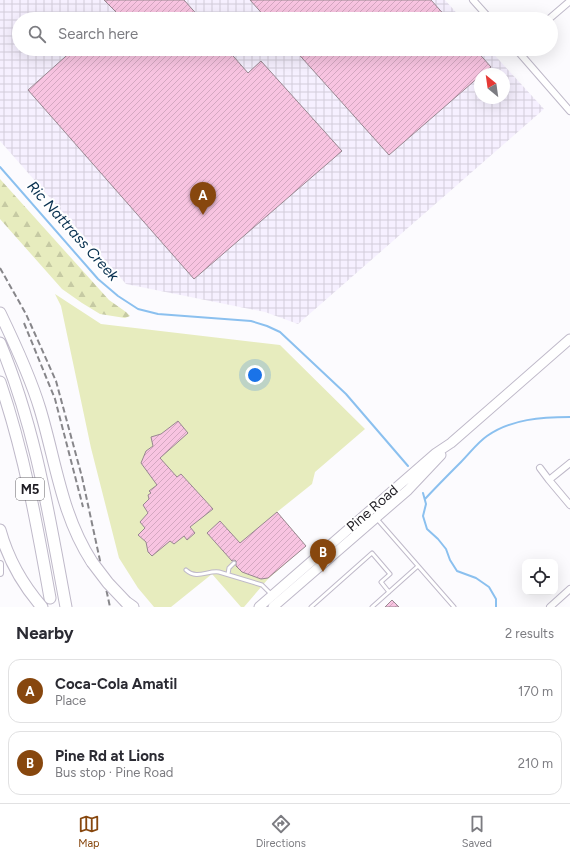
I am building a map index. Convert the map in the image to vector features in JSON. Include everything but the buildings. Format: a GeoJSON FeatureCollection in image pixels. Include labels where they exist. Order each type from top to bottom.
{"type":"FeatureCollection","features":[{"type":"Feature","properties":{"kind":"highway"},"geometry":{"type":"LineString","coordinates":[[0,313],[24,364],[39,407],[61,493],[78,538],[92,562],[108,583],[130,604]]}},
{"type":"Feature","properties":{"kind":"highway","name":"M5"},"geometry":{"type":"LineString","coordinates":[[0,343],[18,392],[41,473],[66,607]]}},
{"type":"Feature","properties":{"kind":"highway","name":"M5"},"geometry":{"type":"LineString","coordinates":[[0,382],[14,423],[26,472],[50,598]]}},
{"type":"Feature","properties":{"kind":"highway"},"geometry":{"type":"LineString","coordinates":[[0,530],[13,565],[29,591],[40,604]]}},
{"type":"Feature","properties":{"kind":"street"},"geometry":{"type":"LineString","coordinates":[[473,0],[484,12]]}},
{"type":"Feature","properties":{"kind":"street"},"geometry":{"type":"LineString","coordinates":[[557,12],[570,1]]}},
{"type":"Feature","properties":{"kind":"street"},"geometry":{"type":"LineString","coordinates":[[522,56],[570,111]]}},
{"type":"Feature","properties":{"kind":"street","name":"Pine Road"},"geometry":{"type":"LineString","coordinates":[[274,602],[370,510],[570,339]]}},
{"type":"Feature","properties":{"kind":"street","name":"Pine Road"},"geometry":{"type":"LineString","coordinates":[[259,607],[274,602],[376,518],[408,490],[450,443]]}},
{"type":"Feature","properties":{"kind":"street"},"geometry":{"type":"LineString","coordinates":[[549,480],[570,463]]}},
{"type":"Feature","properties":{"kind":"street"},"geometry":{"type":"LineString","coordinates":[[540,468],[570,505]]}},
{"type":"Feature","properties":{"kind":"street"},"geometry":{"type":"LineString","coordinates":[[0,564],[0,573]]}},
{"type":"Feature","properties":{"kind":"street"},"geometry":{"type":"LineString","coordinates":[[554,606],[570,589]]}},
{"type":"Feature","properties":{"kind":"lane"},"geometry":{"type":"LineString","coordinates":[[370,510],[454,607]]}},
{"type":"Feature","properties":{"kind":"lane"},"geometry":{"type":"LineString","coordinates":[[311,607],[372,554],[390,574],[381,582],[390,592]]}},
{"type":"Feature","properties":{"kind":"lane"},"geometry":{"type":"LineString","coordinates":[[228,574],[229,568],[234,563]]}},
{"type":"Feature","properties":{"kind":"lane"},"geometry":{"type":"LineString","coordinates":[[372,607],[418,566]]}},
{"type":"Feature","properties":{"kind":"lane"},"geometry":{"type":"LineString","coordinates":[[186,570],[198,575],[215,571],[262,585],[265,587],[274,602]]}},
{"type":"Feature","properties":{"kind":"shaded area"},"geometry":{"type":"Polygon","coordinates":[[[0,0],[445,0],[456,12],[12,12],[12,56],[495,56],[506,68],[474,68],[474,104],[510,104],[510,72],[544,109],[298,324],[265,312],[126,284],[0,141],[0,0]]]}},
{"type":"Feature","properties":{"kind":"green space"},"geometry":{"type":"Polygon","coordinates":[[[0,179],[109,300],[130,316],[125,318],[100,314],[62,289],[0,219],[0,179]]]}},
{"type":"Feature","properties":{"kind":"green space"},"geometry":{"type":"Polygon","coordinates":[[[55,294],[101,324],[280,345],[365,429],[315,472],[312,484],[277,512],[306,546],[268,579],[244,607],[241,607],[212,574],[171,607],[154,607],[138,588],[119,558],[91,448],[61,306],[55,294]]]}},
{"type":"Feature","properties":{"kind":"waterway","name":"Ric Nattrass Creek"},"geometry":{"type":"LineString","coordinates":[[0,167],[98,279],[118,296],[138,309],[158,314],[251,321],[280,332],[346,394],[408,466]]}},
{"type":"Feature","properties":{"kind":"waterway"},"geometry":{"type":"LineString","coordinates":[[425,499],[480,442],[496,430],[527,420],[570,417]]}},
{"type":"Feature","properties":{"kind":"waterway","name":"Ric Nattrass Creek"},"geometry":{"type":"LineString","coordinates":[[423,493],[426,504],[423,516],[427,529],[446,549],[450,560],[457,571],[476,578],[489,587],[496,599],[496,607]]}},
{"type":"Feature","properties":{"kind":"railway"},"geometry":{"type":"LineString","coordinates":[[0,268],[26,314],[56,381],[82,477],[110,607]]}},
{"type":"Feature","properties":{"kind":"railway"},"geometry":{"type":"LineString","coordinates":[[24,323],[55,399],[83,507]]}},
{"type":"Feature","properties":{"kind":"place","name":"Coca-Cola Amatil"},"geometry":{"type":"Point","coordinates":[203,215]}},
{"type":"Feature","properties":{"kind":"place","name":"Pine Rd at Lions"},"geometry":{"type":"Point","coordinates":[323,572]}}]}
